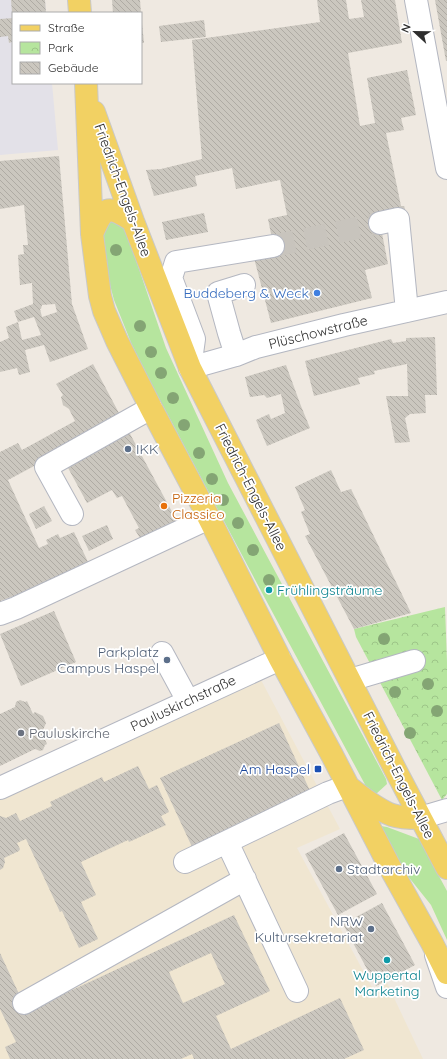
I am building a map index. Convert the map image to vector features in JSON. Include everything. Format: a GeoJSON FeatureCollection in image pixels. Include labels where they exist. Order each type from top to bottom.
{"type":"FeatureCollection","features":[{"type":"Feature","properties":{"kind":"main road"},"geometry":{"type":"LineString","coordinates":[[79,0],[80,12]]}},
{"type":"Feature","properties":{"kind":"main road","name":"Friedrich-Engels-Allee"},"geometry":{"type":"LineString","coordinates":[[87,88],[133,221],[190,368],[447,868]]}},
{"type":"Feature","properties":{"kind":"main road","name":"Friedrich-Engels-Allee"},"geometry":{"type":"LineString","coordinates":[[87,88],[92,234],[100,296],[104,311],[117,341],[280,659],[447,973]]}},
{"type":"Feature","properties":{"kind":"main road"},"geometry":{"type":"LineString","coordinates":[[92,234],[99,217],[104,212],[112,210],[133,221]]}},
{"type":"Feature","properties":{"kind":"main road"},"geometry":{"type":"LineString","coordinates":[[347,786],[377,808],[392,815],[420,818]]}},
{"type":"Feature","properties":{"kind":"street"},"geometry":{"type":"LineString","coordinates":[[416,0],[447,168]]}},
{"type":"Feature","properties":{"kind":"street"},"geometry":{"type":"LineString","coordinates":[[380,223],[398,219],[407,311]]}},
{"type":"Feature","properties":{"kind":"street"},"geometry":{"type":"LineString","coordinates":[[190,368],[194,339],[171,278],[176,262],[273,246]]}},
{"type":"Feature","properties":{"kind":"street"},"geometry":{"type":"LineString","coordinates":[[236,355],[218,292],[244,285]]}},
{"type":"Feature","properties":{"kind":"street","name":"Plüschowstraße"},"geometry":{"type":"LineString","coordinates":[[190,368],[236,355],[264,345],[447,302]]}},
{"type":"Feature","properties":{"kind":"street"},"geometry":{"type":"LineString","coordinates":[[72,514],[46,467],[151,408]]}},
{"type":"Feature","properties":{"kind":"street"},"geometry":{"type":"LineString","coordinates":[[0,614],[16,608],[209,518]]}},
{"type":"Feature","properties":{"kind":"street"},"geometry":{"type":"LineString","coordinates":[[162,653],[188,701]]}},
{"type":"Feature","properties":{"kind":"street","name":"Pauluskirchstraße"},"geometry":{"type":"LineString","coordinates":[[0,788],[280,659]]}},
{"type":"Feature","properties":{"kind":"street"},"geometry":{"type":"LineString","coordinates":[[350,680],[414,661]]}},
{"type":"Feature","properties":{"kind":"street"},"geometry":{"type":"LineString","coordinates":[[185,862],[328,793],[347,786]]}},
{"type":"Feature","properties":{"kind":"street"},"geometry":{"type":"LineString","coordinates":[[420,818],[447,810]]}},
{"type":"Feature","properties":{"kind":"street"},"geometry":{"type":"LineString","coordinates":[[227,842],[297,991]]}},
{"type":"Feature","properties":{"kind":"street"},"geometry":{"type":"LineString","coordinates":[[24,1003],[245,879]]}},
{"type":"Feature","properties":{"kind":"street"},"geometry":{"type":"LineString","coordinates":[[432,943],[447,987]]}},
{"type":"Feature","properties":{"kind":"shaded area"},"geometry":{"type":"Polygon","coordinates":[[[0,0],[45,0],[46,12],[12,12],[12,84],[52,84],[58,150],[0,155],[0,0]]]}},
{"type":"Feature","properties":{"kind":"shaded area"},"geometry":{"type":"Polygon","coordinates":[[[261,680],[340,829],[297,848],[374,991],[387,983],[423,1059],[0,1059],[0,800],[261,680]]]}},
{"type":"Feature","properties":{"kind":"green space"},"geometry":{"type":"Polygon","coordinates":[[[116,221],[125,228],[166,348],[228,483],[386,779],[387,784],[376,794],[369,792],[260,589],[132,345],[114,300],[104,262],[101,230],[110,222],[116,221]]]}},
{"type":"Feature","properties":{"kind":"green space"},"geometry":{"type":"Polygon","coordinates":[[[445,607],[447,662],[447,794],[442,800],[356,637],[354,629],[445,607]]]}},
{"type":"Feature","properties":{"kind":"green space"},"geometry":{"type":"Polygon","coordinates":[[[381,826],[419,839],[447,891],[447,940],[431,905],[407,875],[380,833],[381,826]]]}},
{"type":"Feature","properties":{"kind":"building"},"geometry":{"type":"Polygon","coordinates":[[[11,0],[45,0],[46,12],[12,13],[11,0]]]}},
{"type":"Feature","properties":{"kind":"building"},"geometry":{"type":"Polygon","coordinates":[[[112,0],[140,0],[141,12],[113,12],[112,0]]]}},
{"type":"Feature","properties":{"kind":"building"},"geometry":{"type":"Polygon","coordinates":[[[317,0],[346,0],[349,19],[364,17],[361,0],[395,0],[402,43],[348,53],[360,126],[375,123],[367,78],[407,70],[416,115],[401,118],[404,130],[386,133],[401,206],[404,206],[406,212],[380,223],[388,264],[365,270],[372,298],[271,323],[254,258],[275,254],[268,219],[287,215],[280,180],[236,189],[232,168],[195,176],[197,186],[154,196],[146,170],[161,169],[202,159],[192,40],[320,22],[317,0]]]}},
{"type":"Feature","properties":{"kind":"building"},"geometry":{"type":"Polygon","coordinates":[[[435,0],[447,0],[447,61],[446,61],[435,0]]]}},
{"type":"Feature","properties":{"kind":"building"},"geometry":{"type":"Polygon","coordinates":[[[12,18],[12,42],[9,43],[8,36],[0,37],[0,19],[12,18]]]}},
{"type":"Feature","properties":{"kind":"building"},"geometry":{"type":"Polygon","coordinates":[[[204,20],[206,37],[161,42],[159,26],[204,20]]]}},
{"type":"Feature","properties":{"kind":"building"},"geometry":{"type":"Polygon","coordinates":[[[142,23],[144,43],[142,43],[142,23]]]}},
{"type":"Feature","properties":{"kind":"building"},"geometry":{"type":"Polygon","coordinates":[[[59,156],[72,304],[88,349],[50,362],[44,345],[25,350],[30,372],[19,375],[17,368],[0,372],[0,342],[9,338],[6,327],[18,322],[14,311],[33,304],[32,283],[20,285],[18,255],[24,254],[23,245],[28,245],[24,205],[0,209],[0,161],[59,156]],[[55,304],[42,305],[40,309],[42,317],[57,312],[55,304]],[[34,317],[18,322],[22,340],[41,335],[34,317]]]}},
{"type":"Feature","properties":{"kind":"building"},"geometry":{"type":"Polygon","coordinates":[[[204,213],[208,232],[166,240],[162,222],[204,213]]]}},
{"type":"Feature","properties":{"kind":"building"},"geometry":{"type":"Polygon","coordinates":[[[435,337],[437,395],[425,395],[426,413],[410,414],[405,418],[410,442],[395,443],[386,396],[408,396],[407,364],[374,371],[375,374],[358,378],[360,384],[314,396],[305,361],[391,339],[393,343],[406,341],[406,338],[435,337]]]}},
{"type":"Feature","properties":{"kind":"building"},"geometry":{"type":"Polygon","coordinates":[[[93,364],[120,415],[92,435],[8,480],[39,548],[48,544],[46,540],[58,534],[60,538],[74,532],[88,562],[25,592],[0,601],[0,452],[18,443],[22,450],[75,421],[69,409],[63,405],[61,397],[63,395],[56,384],[93,364]]]}},
{"type":"Feature","properties":{"kind":"building"},"geometry":{"type":"Polygon","coordinates":[[[286,365],[310,428],[267,446],[256,420],[269,414],[271,419],[285,413],[281,394],[267,398],[264,395],[250,397],[245,377],[286,365]]]}},
{"type":"Feature","properties":{"kind":"building"},"geometry":{"type":"Polygon","coordinates":[[[129,432],[177,521],[140,538],[135,530],[139,528],[122,496],[117,498],[112,490],[87,503],[67,466],[129,432]]]}},
{"type":"Feature","properties":{"kind":"building"},"geometry":{"type":"Polygon","coordinates":[[[331,470],[341,492],[351,489],[411,613],[354,629],[305,536],[310,534],[301,512],[305,510],[295,487],[331,470]]]}},
{"type":"Feature","properties":{"kind":"building"},"geometry":{"type":"Polygon","coordinates":[[[44,506],[52,521],[36,529],[29,514],[44,506]]]}},
{"type":"Feature","properties":{"kind":"building"},"geometry":{"type":"Polygon","coordinates":[[[107,525],[113,539],[89,551],[82,536],[107,525]]]}},
{"type":"Feature","properties":{"kind":"building"},"geometry":{"type":"Polygon","coordinates":[[[54,611],[76,662],[21,686],[0,634],[54,611]]]}},
{"type":"Feature","properties":{"kind":"building","name":"Pauluskirche"},"geometry":{"type":"Polygon","coordinates":[[[20,700],[25,702],[27,701],[33,714],[35,712],[43,716],[46,723],[41,731],[47,744],[43,750],[40,751],[35,749],[0,766],[0,714],[15,707],[16,702],[20,700]]]}},
{"type":"Feature","properties":{"kind":"building"},"geometry":{"type":"Polygon","coordinates":[[[279,723],[311,793],[193,849],[160,778],[279,723]]]}},
{"type":"Feature","properties":{"kind":"building"},"geometry":{"type":"Polygon","coordinates":[[[138,766],[149,789],[157,785],[169,812],[161,816],[166,825],[129,842],[128,840],[81,862],[96,895],[81,902],[98,939],[79,948],[62,911],[60,912],[26,839],[17,843],[20,849],[19,851],[4,858],[5,862],[3,868],[0,870],[0,816],[6,818],[16,813],[20,821],[52,806],[50,802],[102,777],[104,782],[138,766]]]}},
{"type":"Feature","properties":{"kind":"building"},"geometry":{"type":"Polygon","coordinates":[[[344,833],[377,894],[338,915],[305,854],[344,833]]]}},
{"type":"Feature","properties":{"kind":"building"},"geometry":{"type":"Polygon","coordinates":[[[382,903],[415,965],[376,986],[343,924],[382,903]]]}},
{"type":"Feature","properties":{"kind":"building"},"geometry":{"type":"Polygon","coordinates":[[[234,915],[270,991],[216,1016],[231,1049],[340,998],[364,1050],[344,1059],[194,1059],[192,1054],[181,1059],[10,1059],[5,1047],[16,1042],[0,1009],[0,953],[27,1011],[234,915]],[[211,953],[169,972],[183,1003],[225,984],[211,953]]]}},
{"type":"Feature","properties":{"kind":"tunnel"},"geometry":{"type":"LineString","coordinates":[[273,246],[380,223]]}},
{"type":"Feature","properties":{"kind":"place","name":"Buddeberg & Weck"},"geometry":{"type":"Point","coordinates":[317,293]}},
{"type":"Feature","properties":{"kind":"place","name":"IKK"},"geometry":{"type":"Point","coordinates":[128,449]}},
{"type":"Feature","properties":{"kind":"place","name":"Pizzeria Classico"},"geometry":{"type":"Point","coordinates":[164,506]}},
{"type":"Feature","properties":{"kind":"place","name":"Frühlingsträume"},"geometry":{"type":"Point","coordinates":[269,590]}},
{"type":"Feature","properties":{"kind":"place","name":"Parkplatz Campus Haspel"},"geometry":{"type":"Point","coordinates":[167,660]}},
{"type":"Feature","properties":{"kind":"place","name":"Pauluskirche"},"geometry":{"type":"Point","coordinates":[21,733]}},
{"type":"Feature","properties":{"kind":"place","name":"Am Haspel"},"geometry":{"type":"Point","coordinates":[318,769]}},
{"type":"Feature","properties":{"kind":"place","name":"Stadtarchiv"},"geometry":{"type":"Point","coordinates":[339,869]}},
{"type":"Feature","properties":{"kind":"place","name":"NRW Kultursekretariat"},"geometry":{"type":"Point","coordinates":[371,929]}},
{"type":"Feature","properties":{"kind":"place","name":"Wuppertal Marketing"},"geometry":{"type":"Point","coordinates":[387,960]}}]}
